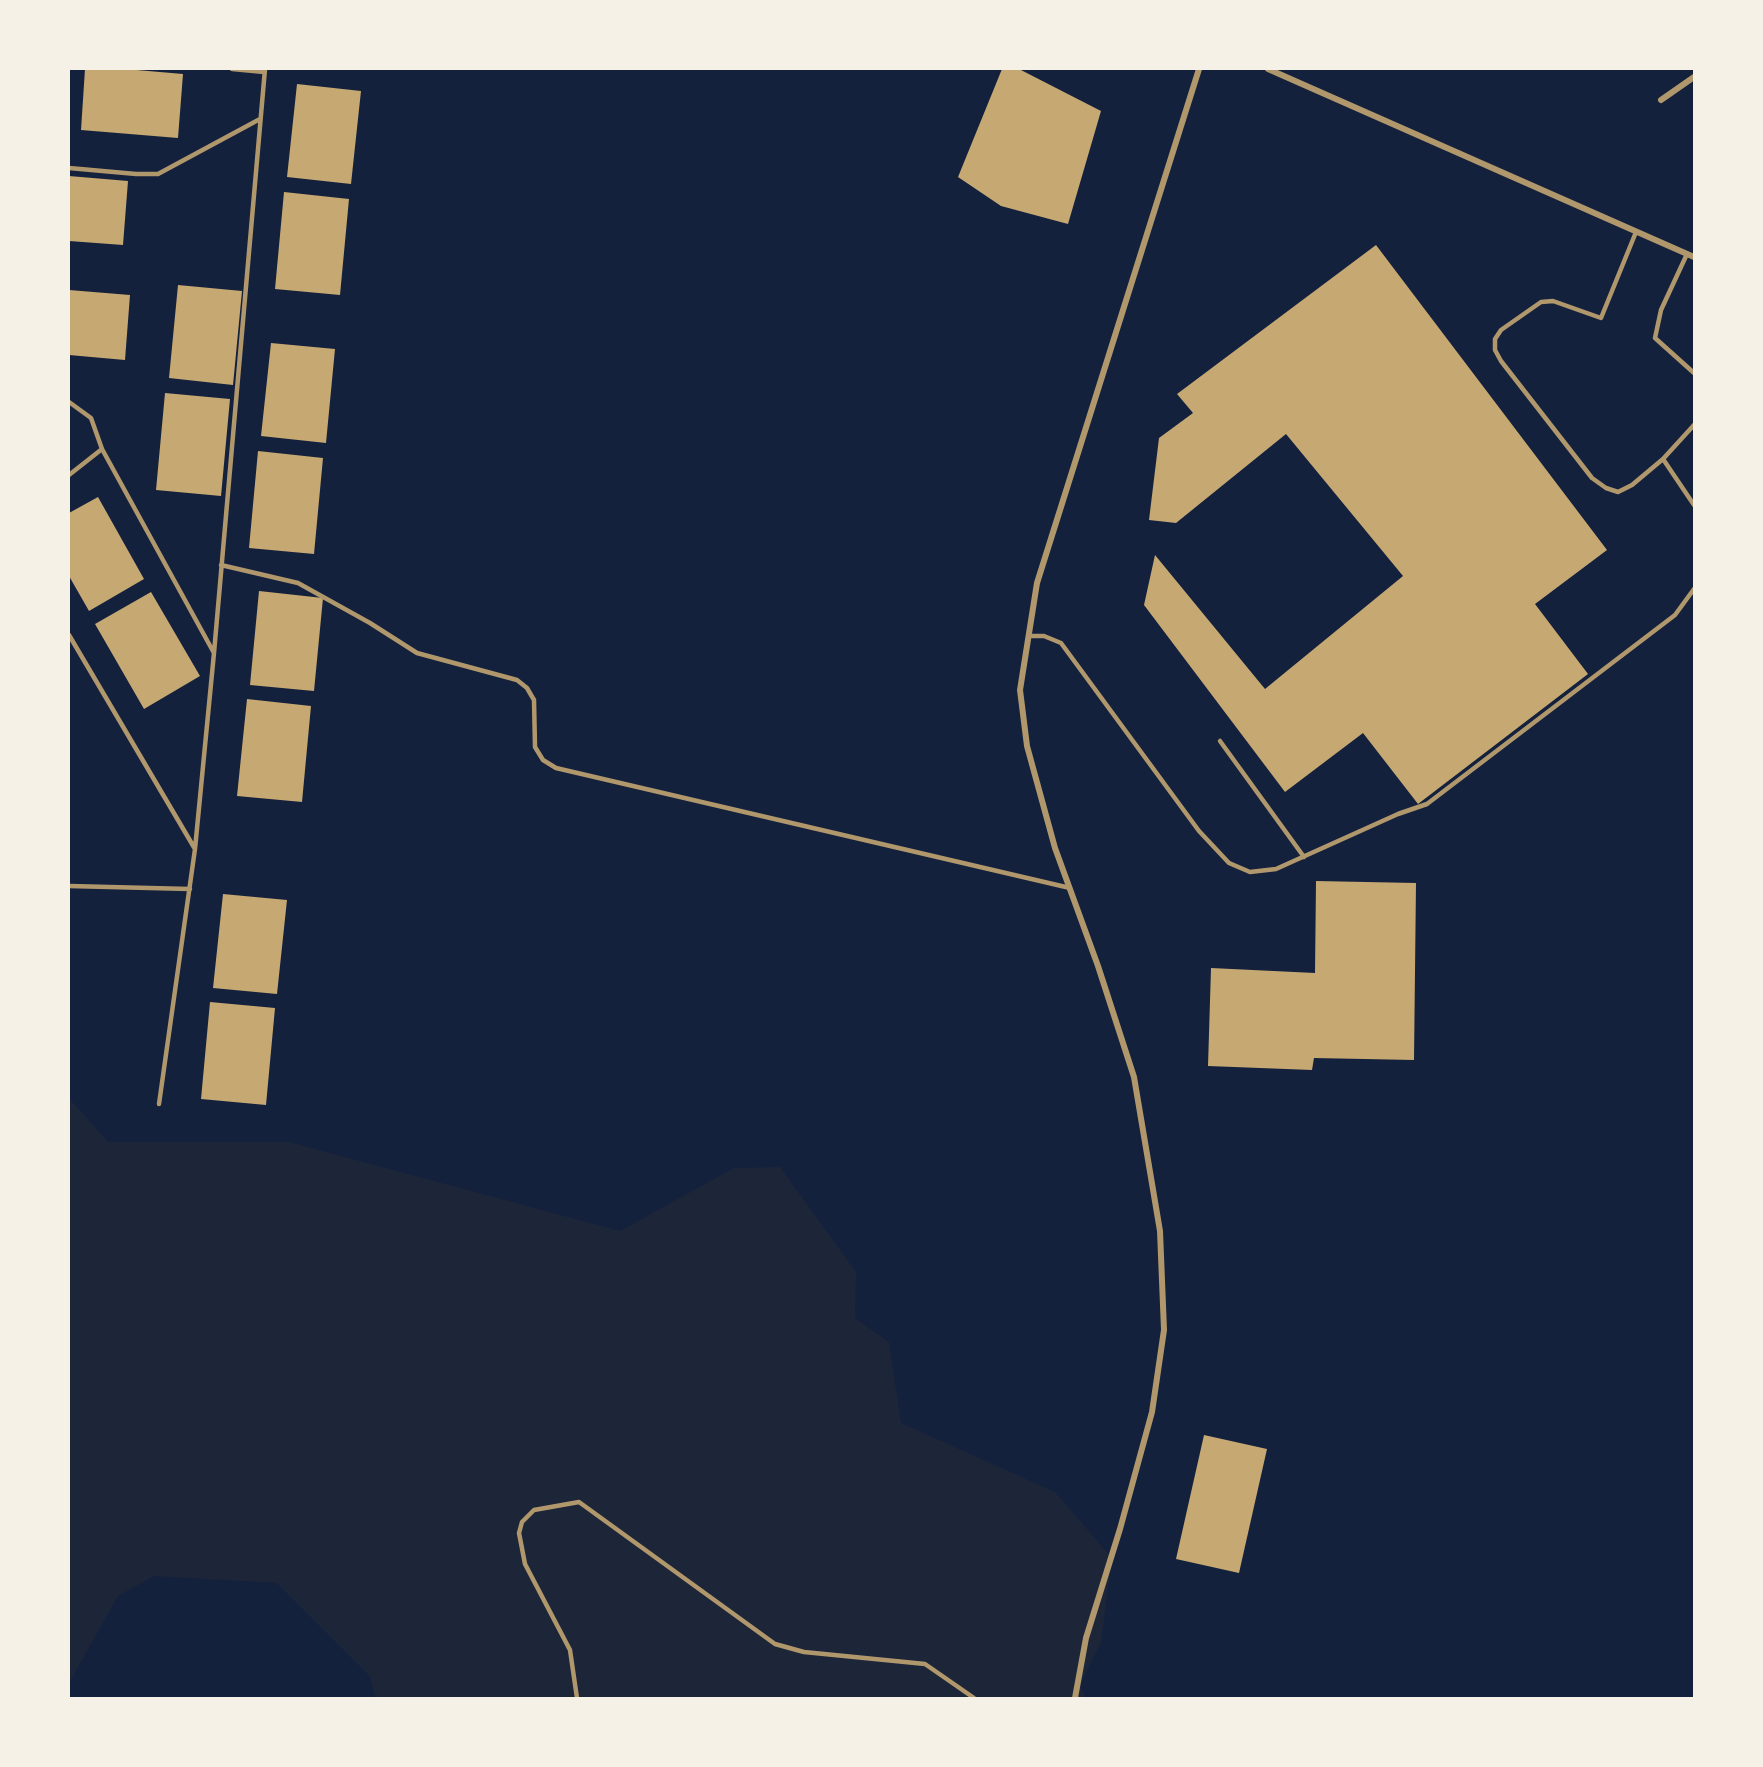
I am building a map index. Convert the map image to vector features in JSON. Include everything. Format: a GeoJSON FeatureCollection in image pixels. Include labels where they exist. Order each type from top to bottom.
{"type":"FeatureCollection","features":[{"type":"Feature","properties":{"kind":"street"},"geometry":{"type":"LineString","coordinates":[[1075,1698],[1086,1638],[1120,1529],[1152,1412],[1164,1330],[1160,1231],[1134,1077],[1056,848],[1027,746],[1020,690],[1037,583],[1199,69]]}},
{"type":"Feature","properties":{"kind":"street"},"geometry":{"type":"LineString","coordinates":[[1268,69],[1694,257]]}},
{"type":"Feature","properties":{"kind":"street"},"geometry":{"type":"LineString","coordinates":[[1661,100],[1694,77]]}},
{"type":"Feature","properties":{"kind":"lane"},"geometry":{"type":"LineString","coordinates":[[159,1104],[195,849],[264,70],[232,69]]}},
{"type":"Feature","properties":{"kind":"lane"},"geometry":{"type":"LineString","coordinates":[[69,168],[158,174],[260,119]]}},
{"type":"Feature","properties":{"kind":"lane"},"geometry":{"type":"LineString","coordinates":[[1636,232],[1601,318],[1553,301],[1541,302],[1501,330],[1495,339],[1495,350],[1501,362],[1592,478],[1606,488],[1618,492],[1632,485],[1663,459],[1694,425]]}},
{"type":"Feature","properties":{"kind":"lane"},"geometry":{"type":"LineString","coordinates":[[1687,254],[1661,310],[1655,338],[1694,374]]}},
{"type":"Feature","properties":{"kind":"lane"},"geometry":{"type":"LineString","coordinates":[[69,402],[91,418],[102,449],[214,653]]}},
{"type":"Feature","properties":{"kind":"lane"},"geometry":{"type":"LineString","coordinates":[[69,475],[102,449]]}},
{"type":"Feature","properties":{"kind":"lane"},"geometry":{"type":"LineString","coordinates":[[1663,459],[1694,505]]}},
{"type":"Feature","properties":{"kind":"lane"},"geometry":{"type":"LineString","coordinates":[[220,565],[298,583],[370,623],[417,653],[517,680],[527,688],[534,700],[535,747],[543,760],[556,768],[1070,888]]}},
{"type":"Feature","properties":{"kind":"lane"},"geometry":{"type":"LineString","coordinates":[[1029,636],[1044,636],[1061,643],[1199,831],[1229,862],[1250,872],[1276,869],[1398,814],[1427,804],[1676,615],[1694,589]]}},
{"type":"Feature","properties":{"kind":"lane"},"geometry":{"type":"LineString","coordinates":[[69,635],[195,849]]}},
{"type":"Feature","properties":{"kind":"lane"},"geometry":{"type":"LineString","coordinates":[[1220,741],[1304,858]]}},
{"type":"Feature","properties":{"kind":"lane"},"geometry":{"type":"LineString","coordinates":[[69,886],[190,889]]}},
{"type":"Feature","properties":{"kind":"lane"},"geometry":{"type":"LineString","coordinates":[[577,1698],[570,1650],[525,1564],[519,1533],[522,1522],[534,1510],[579,1502],[775,1644],[804,1652],[925,1664],[974,1698]]}},
{"type":"Feature","properties":{"kind":"shaded area"},"geometry":{"type":"Polygon","coordinates":[[[69,1098],[108,1142],[289,1142],[620,1231],[734,1168],[780,1167],[856,1272],[855,1318],[889,1342],[901,1423],[1055,1492],[1112,1558],[1101,1642],[1080,1685],[1086,1698],[375,1698],[370,1676],[277,1583],[154,1576],[118,1596],[69,1683],[69,1098]]]}},
{"type":"Feature","properties":{"kind":"building"},"geometry":{"type":"Polygon","coordinates":[[[85,69],[125,69],[183,74],[178,138],[81,130],[85,69]]]}},
{"type":"Feature","properties":{"kind":"building"},"geometry":{"type":"Polygon","coordinates":[[[1002,69],[1019,69],[1101,111],[1068,224],[1001,206],[958,177],[1002,69]]]}},
{"type":"Feature","properties":{"kind":"building"},"geometry":{"type":"Polygon","coordinates":[[[297,84],[361,91],[351,184],[287,177],[297,84]]]}},
{"type":"Feature","properties":{"kind":"building"},"geometry":{"type":"Polygon","coordinates":[[[69,176],[128,181],[123,245],[69,241],[69,176]]]}},
{"type":"Feature","properties":{"kind":"building"},"geometry":{"type":"Polygon","coordinates":[[[284,192],[349,199],[340,295],[275,289],[284,192]]]}},
{"type":"Feature","properties":{"kind":"building"},"geometry":{"type":"Polygon","coordinates":[[[1376,245],[1607,550],[1535,604],[1588,674],[1418,804],[1363,733],[1285,792],[1144,605],[1155,555],[1265,689],[1403,576],[1286,434],[1176,523],[1149,520],[1159,438],[1193,413],[1177,394],[1376,245]]]}},
{"type":"Feature","properties":{"kind":"building"},"geometry":{"type":"Polygon","coordinates":[[[178,285],[242,291],[233,385],[169,378],[178,285]]]}},
{"type":"Feature","properties":{"kind":"building"},"geometry":{"type":"Polygon","coordinates":[[[69,290],[130,295],[125,360],[69,355],[69,290]]]}},
{"type":"Feature","properties":{"kind":"building"},"geometry":{"type":"Polygon","coordinates":[[[271,343],[335,349],[326,443],[261,436],[271,343]]]}},
{"type":"Feature","properties":{"kind":"building"},"geometry":{"type":"Polygon","coordinates":[[[165,393],[230,399],[221,496],[156,490],[165,393]]]}},
{"type":"Feature","properties":{"kind":"building"},"geometry":{"type":"Polygon","coordinates":[[[258,451],[323,458],[314,554],[249,548],[258,451]]]}},
{"type":"Feature","properties":{"kind":"building"},"geometry":{"type":"Polygon","coordinates":[[[98,497],[144,579],[89,611],[69,576],[69,513],[98,497]]]}},
{"type":"Feature","properties":{"kind":"building"},"geometry":{"type":"Polygon","coordinates":[[[259,591],[323,598],[314,691],[250,685],[259,591]]]}},
{"type":"Feature","properties":{"kind":"building"},"geometry":{"type":"Polygon","coordinates":[[[151,592],[200,676],[144,709],[95,624],[151,592]]]}},
{"type":"Feature","properties":{"kind":"building"},"geometry":{"type":"Polygon","coordinates":[[[247,699],[311,706],[302,802],[237,796],[247,699]]]}},
{"type":"Feature","properties":{"kind":"building"},"geometry":{"type":"Polygon","coordinates":[[[1316,881],[1416,883],[1414,1060],[1314,1058],[1312,1070],[1208,1066],[1211,968],[1315,973],[1316,881]]]}},
{"type":"Feature","properties":{"kind":"building"},"geometry":{"type":"Polygon","coordinates":[[[223,894],[287,900],[277,994],[213,988],[223,894]]]}},
{"type":"Feature","properties":{"kind":"building"},"geometry":{"type":"Polygon","coordinates":[[[210,1002],[275,1008],[266,1105],[201,1099],[210,1002]]]}},
{"type":"Feature","properties":{"kind":"building"},"geometry":{"type":"Polygon","coordinates":[[[1204,1435],[1267,1449],[1239,1573],[1176,1559],[1204,1435]]]}}]}
